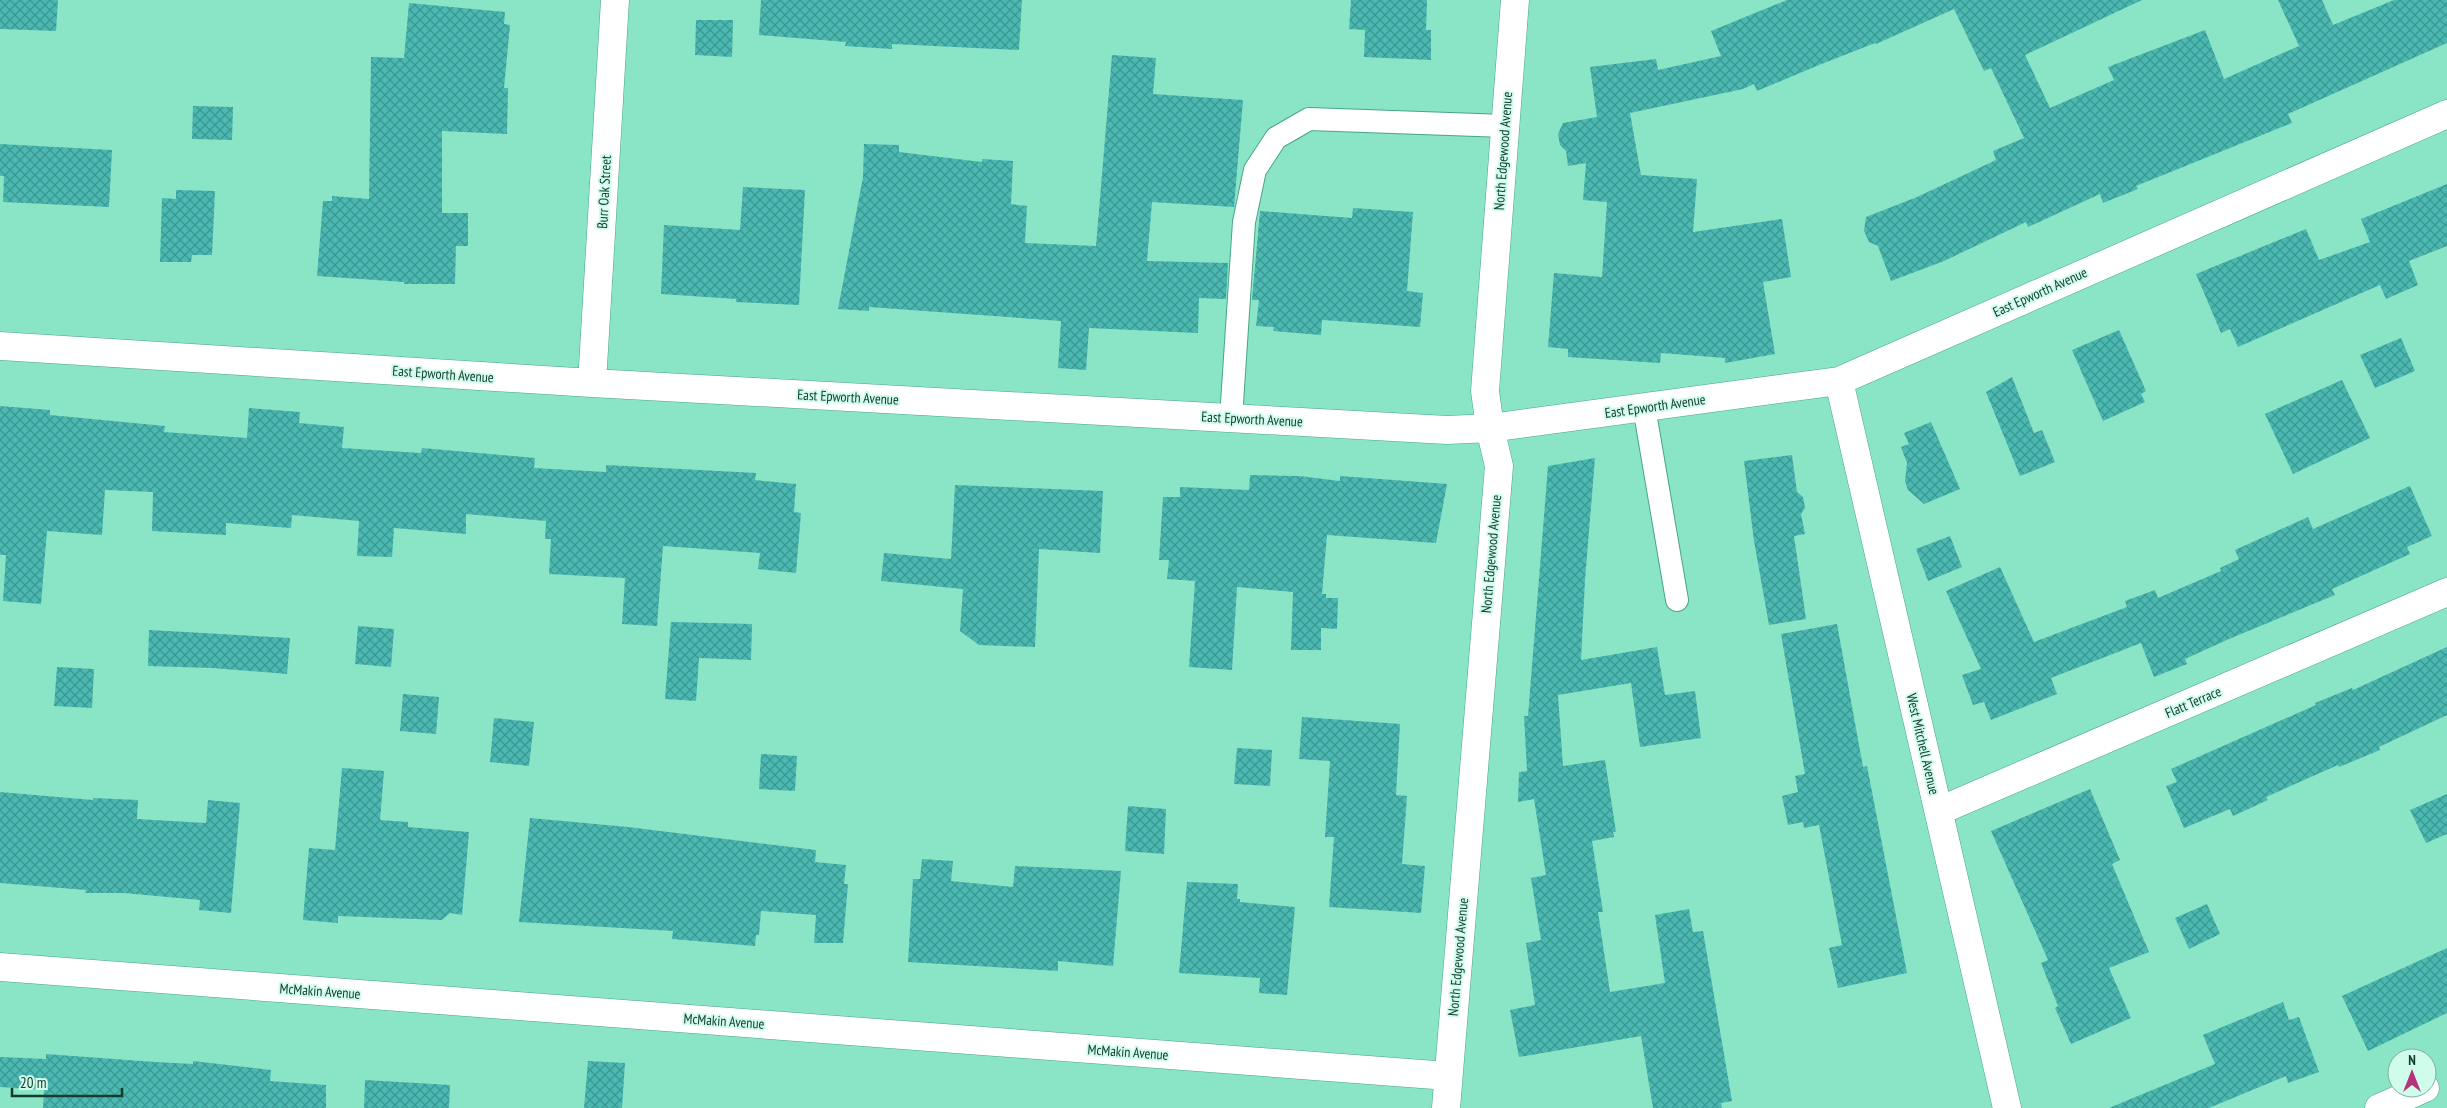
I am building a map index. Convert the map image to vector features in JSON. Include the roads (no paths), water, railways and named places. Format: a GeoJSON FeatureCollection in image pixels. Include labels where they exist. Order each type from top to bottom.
{"type":"FeatureCollection","features":[{"type":"Feature","properties":{"kind":"street","name":"Burr Oak Street"},"geometry":{"type":"LineString","coordinates":[[592,383],[615,0]]}},
{"type":"Feature","properties":{"kind":"street","name":"North Edgewood Avenue"},"geometry":{"type":"LineString","coordinates":[[1446,1108],[1498,466],[1485,391],[1515,0]]}},
{"type":"Feature","properties":{"kind":"street","name":"East Epworth Avenue"},"geometry":{"type":"LineString","coordinates":[[0,346],[592,383],[1447,430],[1490,428],[1839,381],[2447,114]]}},
{"type":"Feature","properties":{"kind":"street","name":"West Mitchell Avenue"},"geometry":{"type":"LineString","coordinates":[[1839,381],[2007,1108]]}},
{"type":"Feature","properties":{"kind":"street","name":"Flatt Terrace"},"geometry":{"type":"LineString","coordinates":[[1939,811],[2447,592]]}},
{"type":"Feature","properties":{"kind":"street","name":"McMakin Avenue"},"geometry":{"type":"LineString","coordinates":[[0,967],[1448,1076]]}},
{"type":"Feature","properties":{"kind":"street"},"geometry":{"type":"LineString","coordinates":[[2379,1108],[2402,1098]]}},
{"type":"Feature","properties":{"kind":"lane"},"geometry":{"type":"LineString","coordinates":[[1231,418],[1244,222],[1255,170],[1276,138],[1309,119],[1505,126]]}},
{"type":"Feature","properties":{"kind":"lane"},"geometry":{"type":"LineString","coordinates":[[1644,407],[1677,600]]}}]}
